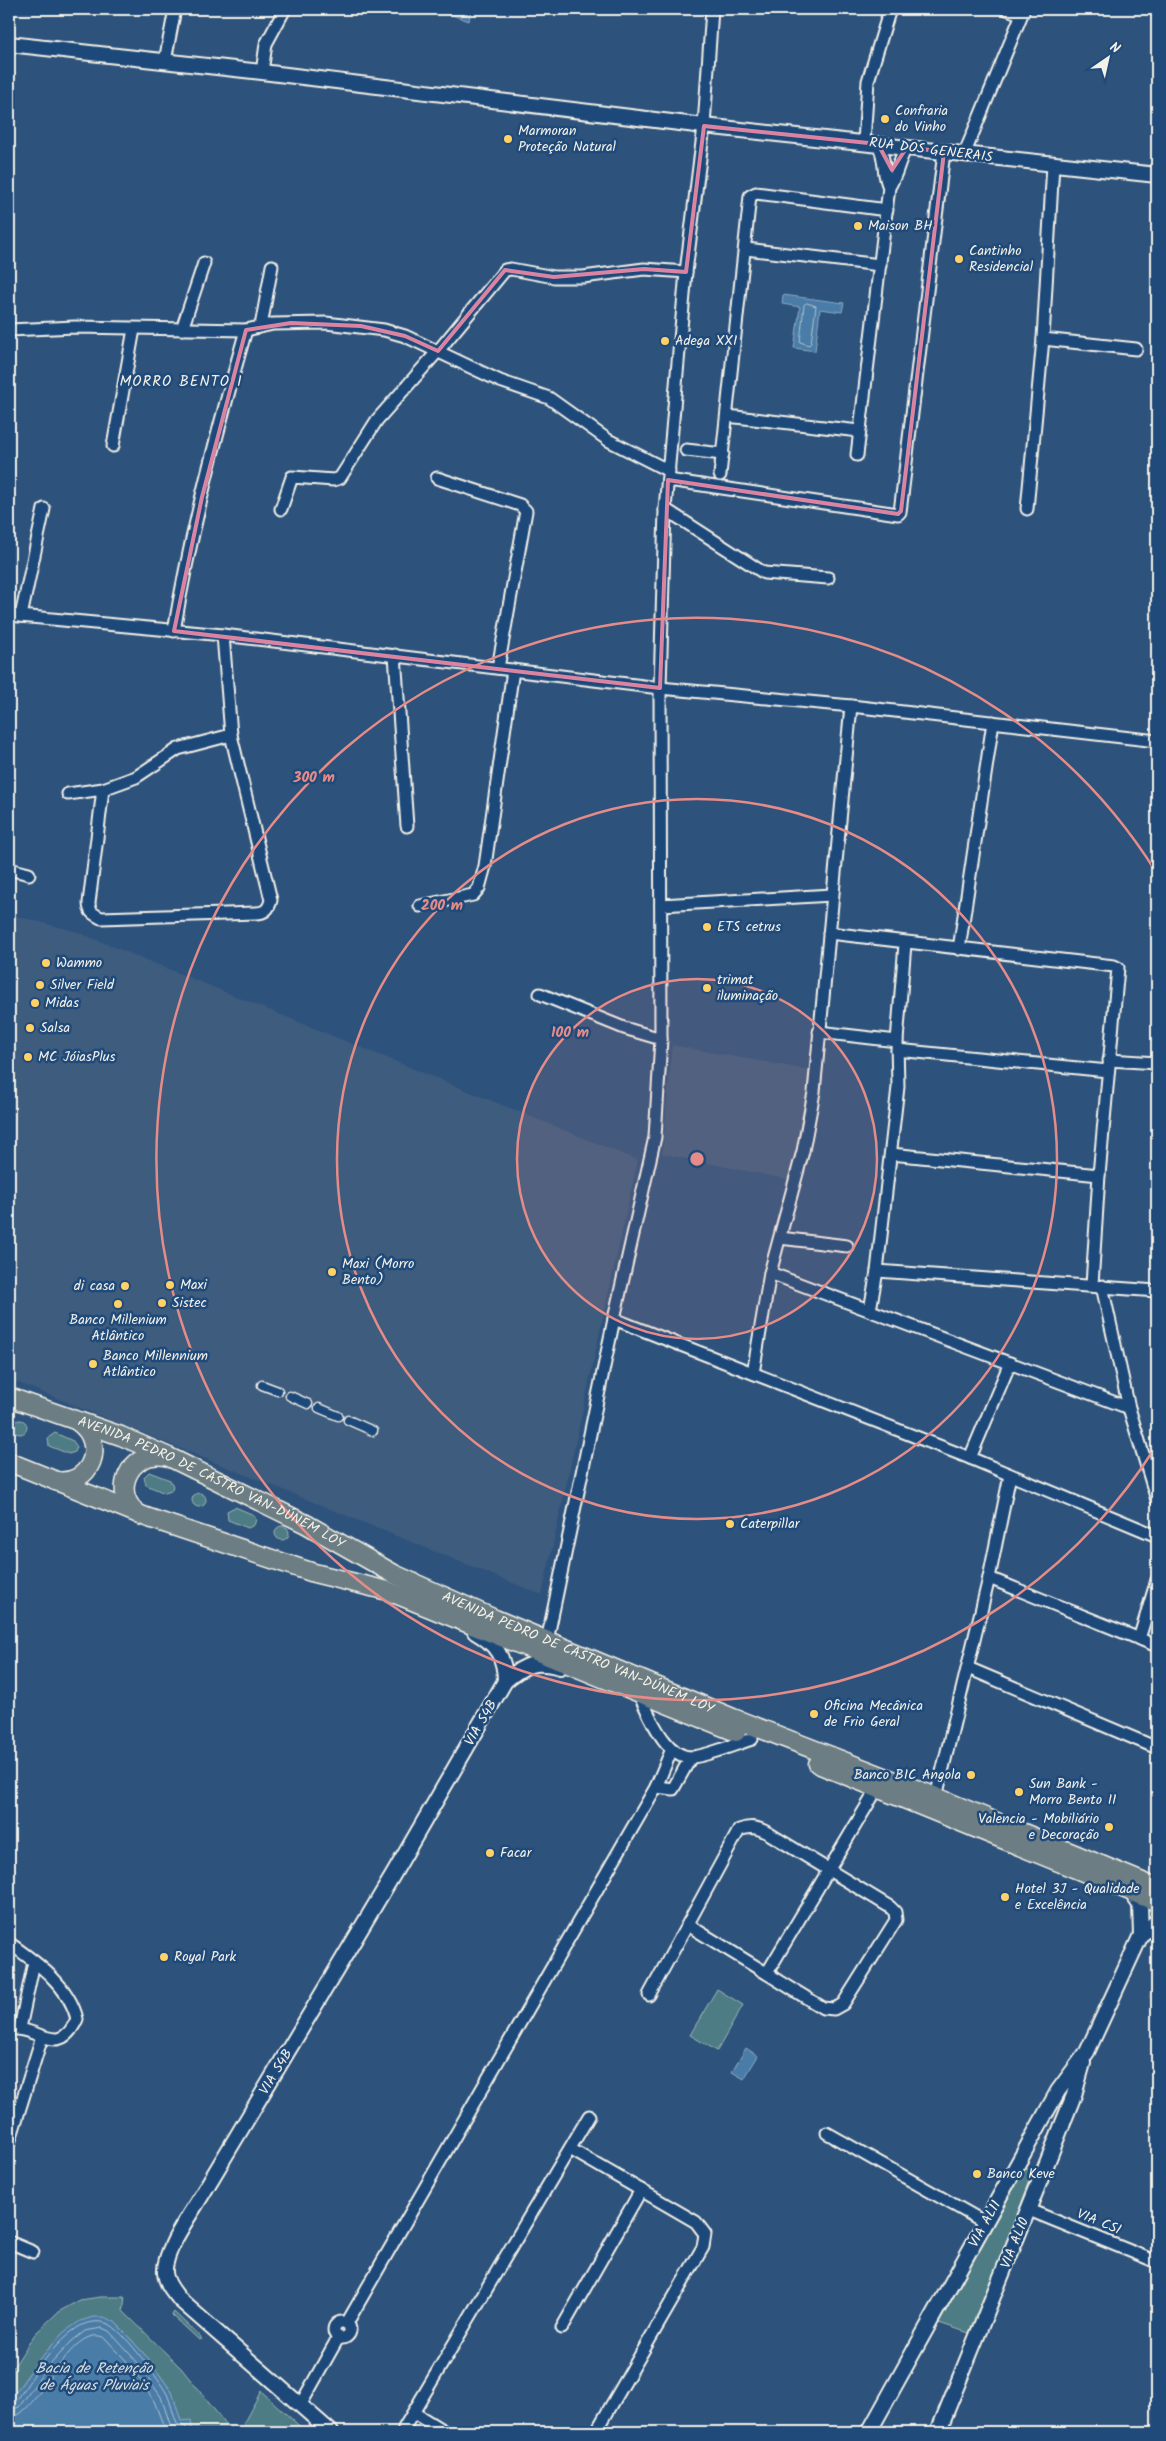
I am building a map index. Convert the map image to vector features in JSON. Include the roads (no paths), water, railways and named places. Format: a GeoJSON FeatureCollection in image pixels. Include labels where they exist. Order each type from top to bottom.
{"type":"FeatureCollection","features":[{"type":"Feature","properties":{"kind":"highway","name":"AVENIDA PEDRO DE CASTRO VAN-DÚNEM LOY"},"geometry":{"type":"LineString","coordinates":[[9,1396],[121,1436],[169,1457],[306,1524],[394,1574],[547,1641],[733,1718],[936,1797],[1157,1888]]}},
{"type":"Feature","properties":{"kind":"highway"},"geometry":{"type":"LineString","coordinates":[[52,1480],[62,1482],[77,1479],[85,1472],[93,1460],[94,1444],[90,1435],[84,1426],[75,1420]]}},
{"type":"Feature","properties":{"kind":"highway"},"geometry":{"type":"LineString","coordinates":[[146,1517],[137,1512],[127,1500],[124,1484],[127,1473],[137,1461],[147,1456],[169,1457]]}},
{"type":"Feature","properties":{"kind":"highway","name":"AVENIDA PEDRO DE CASTRO VAN-DÚNEM LOY"},"geometry":{"type":"LineString","coordinates":[[9,1462],[146,1517],[314,1573],[388,1591],[604,1680],[1157,1902]]}},
{"type":"Feature","properties":{"kind":"street"},"geometry":{"type":"LineString","coordinates":[[165,61],[175,9]]}},
{"type":"Feature","properties":{"kind":"street"},"geometry":{"type":"LineString","coordinates":[[262,72],[266,44],[285,9]]}},
{"type":"Feature","properties":{"kind":"street"},"geometry":{"type":"LineString","coordinates":[[547,1641],[614,1319],[655,1137],[661,1039],[660,688],[665,509],[686,272],[704,126],[712,9]]}},
{"type":"Feature","properties":{"kind":"street"},"geometry":{"type":"LineString","coordinates":[[864,142],[868,81],[890,9]]}},
{"type":"Feature","properties":{"kind":"street"},"geometry":{"type":"LineString","coordinates":[[964,155],[1023,12],[1007,9]]}},
{"type":"Feature","properties":{"kind":"street","name":"RUA DOS GENERAIS"},"geometry":{"type":"LineString","coordinates":[[9,44],[262,72],[704,126],[864,142],[1157,176]]}},
{"type":"Feature","properties":{"kind":"street"},"geometry":{"type":"LineString","coordinates":[[878,144],[885,159],[883,176],[889,187]]}},
{"type":"Feature","properties":{"kind":"street"},"geometry":{"type":"LineString","coordinates":[[857,455],[889,187],[896,176],[898,161],[907,147]]}},
{"type":"Feature","properties":{"kind":"street"},"geometry":{"type":"LineString","coordinates":[[9,330],[75,327],[246,330],[261,326],[326,323],[361,326],[405,336],[500,381],[548,398],[608,440],[668,475],[898,514],[900,512],[944,152]]}},
{"type":"Feature","properties":{"kind":"street"},"geometry":{"type":"LineString","coordinates":[[1027,509],[1043,339],[1053,164]]}},
{"type":"Feature","properties":{"kind":"street"},"geometry":{"type":"LineString","coordinates":[[883,176],[890,179],[896,176]]}},
{"type":"Feature","properties":{"kind":"street"},"geometry":{"type":"LineString","coordinates":[[720,475],[746,249],[750,198],[752,194],[887,210]]}},
{"type":"Feature","properties":{"kind":"street"},"geometry":{"type":"LineString","coordinates":[[746,249],[880,265]]}},
{"type":"Feature","properties":{"kind":"street"},"geometry":{"type":"LineString","coordinates":[[182,329],[204,263]]}},
{"type":"Feature","properties":{"kind":"street"},"geometry":{"type":"LineString","coordinates":[[261,326],[272,266]]}},
{"type":"Feature","properties":{"kind":"street"},"geometry":{"type":"LineString","coordinates":[[281,509],[292,477],[334,480],[340,478],[377,420],[438,351],[504,270],[511,269],[554,277],[583,277],[644,269],[686,272]]}},
{"type":"Feature","properties":{"kind":"street"},"geometry":{"type":"LineString","coordinates":[[113,446],[134,329]]}},
{"type":"Feature","properties":{"kind":"street"},"geometry":{"type":"LineString","coordinates":[[174,631],[183,579],[202,497],[246,330]]}},
{"type":"Feature","properties":{"kind":"street"},"geometry":{"type":"LineString","coordinates":[[1043,339],[1136,349]]}},
{"type":"Feature","properties":{"kind":"street"},"geometry":{"type":"LineString","coordinates":[[727,416],[860,431]]}},
{"type":"Feature","properties":{"kind":"street"},"geometry":{"type":"LineString","coordinates":[[686,450],[723,454]]}},
{"type":"Feature","properties":{"kind":"street"},"geometry":{"type":"LineString","coordinates":[[437,478],[520,505],[526,511],[498,668]]}},
{"type":"Feature","properties":{"kind":"street"},"geometry":{"type":"LineString","coordinates":[[21,616],[44,509]]}},
{"type":"Feature","properties":{"kind":"street"},"geometry":{"type":"LineString","coordinates":[[665,509],[764,573],[828,578]]}},
{"type":"Feature","properties":{"kind":"street"},"geometry":{"type":"LineString","coordinates":[[9,615],[223,635],[395,654],[660,688],[851,706],[1157,741]]}},
{"type":"Feature","properties":{"kind":"street"},"geometry":{"type":"LineString","coordinates":[[103,789],[88,903],[89,909],[93,913],[101,918],[263,913],[267,909],[271,900],[231,735],[223,635]]}},
{"type":"Feature","properties":{"kind":"street"},"geometry":{"type":"LineString","coordinates":[[395,654],[407,826]]}},
{"type":"Feature","properties":{"kind":"street"},"geometry":{"type":"LineString","coordinates":[[420,906],[469,897],[478,888],[485,866],[513,670]]}},
{"type":"Feature","properties":{"kind":"street"},"geometry":{"type":"LineString","coordinates":[[753,1373],[770,1274],[804,1143],[814,1092],[851,706]]}},
{"type":"Feature","properties":{"kind":"street"},"geometry":{"type":"LineString","coordinates":[[959,949],[993,722]]}},
{"type":"Feature","properties":{"kind":"street"},"geometry":{"type":"LineString","coordinates":[[68,794],[103,789],[136,777],[178,749],[231,735]]}},
{"type":"Feature","properties":{"kind":"street"},"geometry":{"type":"LineString","coordinates":[[9,869],[29,874]]}},
{"type":"Feature","properties":{"kind":"street"},"geometry":{"type":"LineString","coordinates":[[661,905],[832,895]]}},
{"type":"Feature","properties":{"kind":"street"},"geometry":{"type":"LineString","coordinates":[[829,933],[905,944],[1117,967],[1099,1175],[1097,1286],[1129,1408],[1157,1500]]}},
{"type":"Feature","properties":{"kind":"street"},"geometry":{"type":"LineString","coordinates":[[870,1310],[877,1271],[898,1086],[897,1046],[905,944]]}},
{"type":"Feature","properties":{"kind":"street"},"geometry":{"type":"LineString","coordinates":[[540,994],[624,1028],[661,1039]]}},
{"type":"Feature","properties":{"kind":"street"},"geometry":{"type":"LineString","coordinates":[[819,1032],[897,1046],[1108,1066],[1157,1064]]}},
{"type":"Feature","properties":{"kind":"street"},"geometry":{"type":"LineString","coordinates":[[891,1154],[1099,1175]]}},
{"type":"Feature","properties":{"kind":"street"},"geometry":{"type":"LineString","coordinates":[[780,1238],[847,1246]]}},
{"type":"Feature","properties":{"kind":"street"},"geometry":{"type":"LineString","coordinates":[[877,1271],[1157,1291]]}},
{"type":"Feature","properties":{"kind":"street"},"geometry":{"type":"LineString","coordinates":[[770,1274],[1129,1408]]}},
{"type":"Feature","properties":{"kind":"street"},"geometry":{"type":"LineString","coordinates":[[614,1319],[970,1458],[1157,1536]]}},
{"type":"Feature","properties":{"kind":"street"},"geometry":{"type":"LineString","coordinates":[[970,1458],[1010,1362]]}},
{"type":"Feature","properties":{"kind":"street"},"geometry":{"type":"LineString","coordinates":[[262,1385],[278,1391]]}},
{"type":"Feature","properties":{"kind":"street"},"geometry":{"type":"LineString","coordinates":[[290,1396],[308,1404]]}},
{"type":"Feature","properties":{"kind":"street"},"geometry":{"type":"LineString","coordinates":[[318,1408],[338,1416]]}},
{"type":"Feature","properties":{"kind":"street"},"geometry":{"type":"LineString","coordinates":[[348,1420],[373,1430]]}},
{"type":"Feature","properties":{"kind":"street"},"geometry":{"type":"LineString","coordinates":[[936,1797],[989,1578],[1010,1475]]}},
{"type":"Feature","properties":{"kind":"street"},"geometry":{"type":"LineString","coordinates":[[989,1578],[1157,1646]]}},
{"type":"Feature","properties":{"kind":"street"},"geometry":{"type":"LineString","coordinates":[[1139,1639],[1157,1580]]}},
{"type":"Feature","properties":{"kind":"street"},"geometry":{"type":"LineString","coordinates":[[446,1616],[488,1640],[497,1648],[503,1658],[505,1681],[528,1665],[544,1663],[604,1680]]}},
{"type":"Feature","properties":{"kind":"street"},"geometry":{"type":"LineString","coordinates":[[968,1668],[1157,1748]]}},
{"type":"Feature","properties":{"kind":"street","name":"VIA S4B"},"geometry":{"type":"LineString","coordinates":[[328,2430],[301,2404],[180,2300],[168,2283],[165,2274],[165,2263],[172,2246],[393,1875],[505,1681]]}},
{"type":"Feature","properties":{"kind":"street"},"geometry":{"type":"LineString","coordinates":[[639,1694],[662,1740],[672,1749],[692,1758]]}},
{"type":"Feature","properties":{"kind":"street"},"geometry":{"type":"LineString","coordinates":[[656,1787],[673,1788],[692,1758],[752,1739]]}},
{"type":"Feature","properties":{"kind":"street"},"geometry":{"type":"LineString","coordinates":[[301,2404],[338,2338],[346,2338],[350,2335],[351,2330],[347,2323],[656,1787],[672,1749]]}},
{"type":"Feature","properties":{"kind":"street"},"geometry":{"type":"LineString","coordinates":[[768,1973],[877,1789]]}},
{"type":"Feature","properties":{"kind":"street"},"geometry":{"type":"LineString","coordinates":[[649,1995],[739,1830],[750,1827],[758,1828],[890,1907],[895,1912],[896,1920],[843,2004],[834,2009],[823,2008],[688,1925]]}},
{"type":"Feature","properties":{"kind":"street","name":"VIA AL11"},"geometry":{"type":"LineString","coordinates":[[1131,1892],[1140,1906],[1141,1935]]}},
{"type":"Feature","properties":{"kind":"street","name":"VIA AL11"},"geometry":{"type":"LineString","coordinates":[[868,2432],[1058,2091],[1087,2052],[1141,1935],[1157,1921]]}},
{"type":"Feature","properties":{"kind":"street"},"geometry":{"type":"LineString","coordinates":[[9,1943],[34,1962],[66,1994],[74,2008],[77,2019],[67,2036],[60,2039],[42,2036],[30,2030],[14,2028],[34,1962]]}},
{"type":"Feature","properties":{"kind":"street"},"geometry":{"type":"LineString","coordinates":[[9,2143],[42,2036]]}},
{"type":"Feature","properties":{"kind":"street","name":"VIA AL10"},"geometry":{"type":"LineString","coordinates":[[938,2432],[1042,2178],[1074,2095],[1087,2052]]}},
{"type":"Feature","properties":{"kind":"street"},"geometry":{"type":"LineString","coordinates":[[404,2428],[589,2116]]}},
{"type":"Feature","properties":{"kind":"street"},"geometry":{"type":"LineString","coordinates":[[827,2133],[986,2223]]}},
{"type":"Feature","properties":{"kind":"street"},"geometry":{"type":"LineString","coordinates":[[570,2149],[700,2225],[705,2234],[705,2242],[596,2432]]}},
{"type":"Feature","properties":{"kind":"street"},"geometry":{"type":"LineString","coordinates":[[1018,2164],[1026,2161],[1033,2162],[1040,2168],[1042,2178]]}},
{"type":"Feature","properties":{"kind":"street"},"geometry":{"type":"LineString","coordinates":[[562,2328],[641,2190]]}},
{"type":"Feature","properties":{"kind":"street","name":"VIA CS1"},"geometry":{"type":"LineString","coordinates":[[1029,2210],[1157,2262]]}},
{"type":"Feature","properties":{"kind":"street"},"geometry":{"type":"LineString","coordinates":[[9,2242],[33,2252]]}},
{"type":"Feature","properties":{"kind":"street"},"geometry":{"type":"LineString","coordinates":[[414,2413],[445,2432]]}},
{"type":"Feature","properties":{"kind":"water"},"geometry":{"type":"Polygon","coordinates":[[[450,9],[471,9],[469,21],[449,14],[450,9]]]}},
{"type":"Feature","properties":{"kind":"water"},"geometry":{"type":"Polygon","coordinates":[[[783,295],[844,303],[842,312],[820,309],[815,351],[794,348],[800,307],[782,304],[783,295]]]}},
{"type":"Feature","properties":{"kind":"water"},"geometry":{"type":"Polygon","coordinates":[[[746,2048],[758,2056],[744,2079],[732,2072],[746,2048]]]}},
{"type":"Feature","properties":{"kind":"water","name":"Bacia de Retenção de Águas Pluviais"},"geometry":{"type":"Polygon","coordinates":[[[93,2317],[104,2317],[115,2322],[146,2356],[172,2392],[181,2421],[191,2420],[192,2432],[9,2432],[9,2402],[37,2362],[64,2332],[80,2321],[93,2317]]]}},
{"type":"Feature","properties":{"kind":"place","name":"Confraria do Vinho"},"geometry":{"type":"Point","coordinates":[885,119]}},
{"type":"Feature","properties":{"kind":"place","name":"Marmoran Proteção Natural"},"geometry":{"type":"Point","coordinates":[508,139]}},
{"type":"Feature","properties":{"kind":"place","name":"Maison BH"},"geometry":{"type":"Point","coordinates":[858,226]}},
{"type":"Feature","properties":{"kind":"place","name":"Cantinho Residencial"},"geometry":{"type":"Point","coordinates":[959,259]}},
{"type":"Feature","properties":{"kind":"place","name":"Adega XXI"},"geometry":{"type":"Point","coordinates":[665,341]}},
{"type":"Feature","properties":{"kind":"place","name":"ETS cetrus"},"geometry":{"type":"Point","coordinates":[707,927]}},
{"type":"Feature","properties":{"kind":"place","name":"Wammo"},"geometry":{"type":"Point","coordinates":[46,963]}},
{"type":"Feature","properties":{"kind":"place","name":"Silver Field"},"geometry":{"type":"Point","coordinates":[40,985]}},
{"type":"Feature","properties":{"kind":"place","name":"trimat iluminação"},"geometry":{"type":"Point","coordinates":[707,988]}},
{"type":"Feature","properties":{"kind":"place","name":"Midas"},"geometry":{"type":"Point","coordinates":[35,1003]}},
{"type":"Feature","properties":{"kind":"place","name":"Salsa"},"geometry":{"type":"Point","coordinates":[30,1028]}},
{"type":"Feature","properties":{"kind":"place","name":"MC JóiasPlus"},"geometry":{"type":"Point","coordinates":[28,1057]}},
{"type":"Feature","properties":{"kind":"place","name":"Maxi (Morro Bento)"},"geometry":{"type":"Point","coordinates":[332,1272]}},
{"type":"Feature","properties":{"kind":"place","name":"Maxi"},"geometry":{"type":"Point","coordinates":[170,1285]}},
{"type":"Feature","properties":{"kind":"place","name":"di casa"},"geometry":{"type":"Point","coordinates":[125,1286]}},
{"type":"Feature","properties":{"kind":"place","name":"Sistec"},"geometry":{"type":"Point","coordinates":[162,1303]}},
{"type":"Feature","properties":{"kind":"place","name":"Banco Millenium Atlântico"},"geometry":{"type":"Point","coordinates":[118,1304]}},
{"type":"Feature","properties":{"kind":"place","name":"Banco Millennium Atlântico"},"geometry":{"type":"Point","coordinates":[93,1364]}},
{"type":"Feature","properties":{"kind":"place","name":"Caterpillar"},"geometry":{"type":"Point","coordinates":[730,1524]}},
{"type":"Feature","properties":{"kind":"place","name":"Oficina Mecânica de Frio Geral"},"geometry":{"type":"Point","coordinates":[814,1714]}},
{"type":"Feature","properties":{"kind":"place","name":"Banco BIC Angola"},"geometry":{"type":"Point","coordinates":[971,1775]}},
{"type":"Feature","properties":{"kind":"place","name":"Sun Bank - Morro Bento II"},"geometry":{"type":"Point","coordinates":[1019,1792]}},
{"type":"Feature","properties":{"kind":"place","name":"Valencia - Mobiliário e Decoração"},"geometry":{"type":"Point","coordinates":[1109,1827]}},
{"type":"Feature","properties":{"kind":"place","name":"Facar"},"geometry":{"type":"Point","coordinates":[490,1853]}},
{"type":"Feature","properties":{"kind":"place","name":"Hotel 3J - Qualidade e Excelência"},"geometry":{"type":"Point","coordinates":[1005,1897]}},
{"type":"Feature","properties":{"kind":"place","name":"Royal Park"},"geometry":{"type":"Point","coordinates":[164,1957]}},
{"type":"Feature","properties":{"kind":"place","name":"Banco Keve"},"geometry":{"type":"Point","coordinates":[977,2174]}},
{"type":"Feature","properties":{"kind":"district","name":"MORRO BENTO I"},"geometry":{"type":"Point","coordinates":[181,382]}}]}
